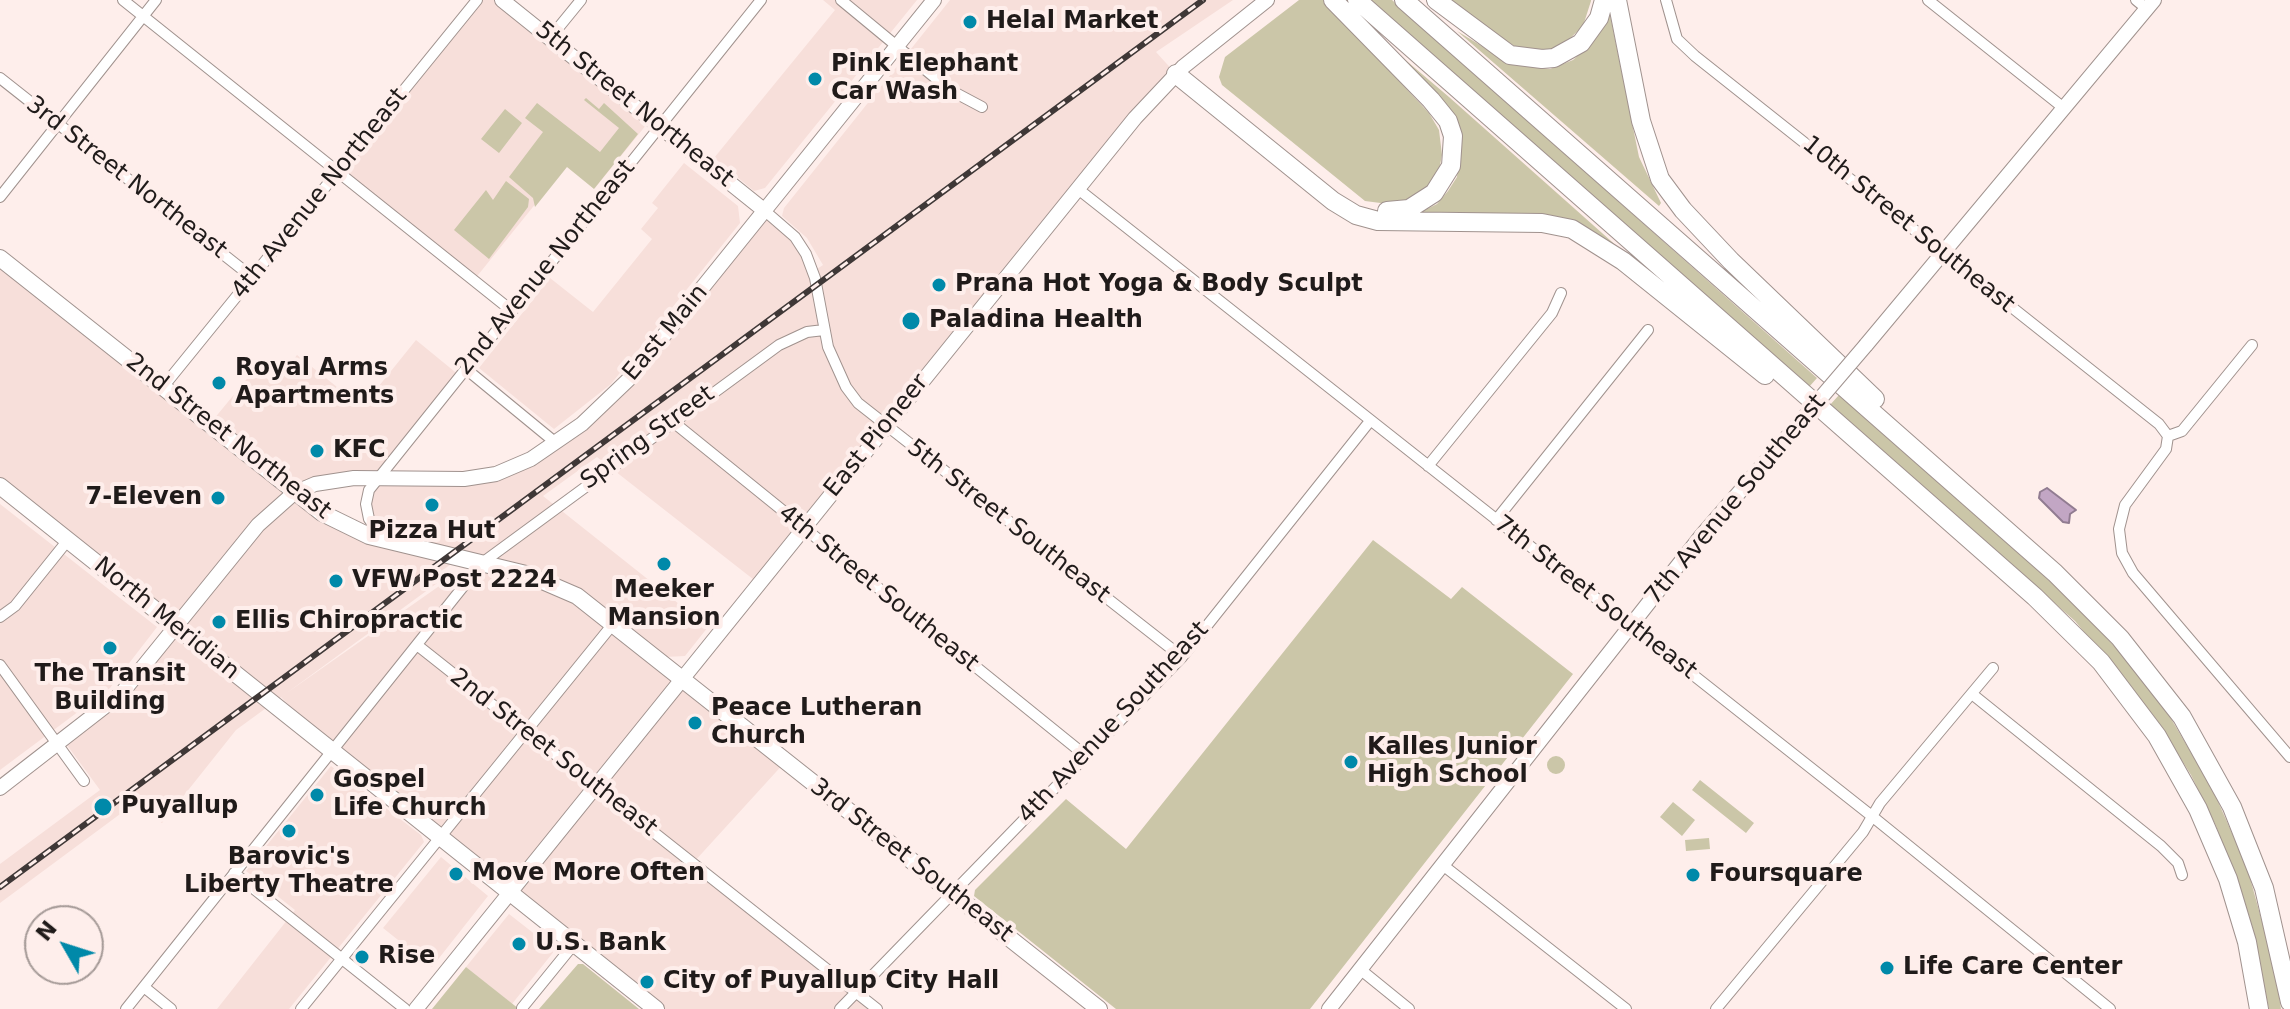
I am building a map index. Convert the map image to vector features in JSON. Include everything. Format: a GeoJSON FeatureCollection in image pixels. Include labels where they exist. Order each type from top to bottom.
{"type":"FeatureCollection","features":[{"type":"Feature","properties":{"kind":"highway"},"geometry":{"type":"LineString","coordinates":[[1179,70],[1348,201],[1383,211],[1417,206],[1434,193],[1448,173],[1454,150],[1451,129],[1431,100],[1333,0]]}},
{"type":"Feature","properties":{"kind":"highway"},"geometry":{"type":"LineString","coordinates":[[1357,0],[2069,629],[2134,702],[2188,790],[2228,879],[2247,942],[2259,1009]]}},
{"type":"Feature","properties":{"kind":"highway"},"geometry":{"type":"LineString","coordinates":[[1404,0],[2096,612],[2182,717],[2220,783],[2250,848],[2275,928],[2290,1002]]}},
{"type":"Feature","properties":{"kind":"highway"},"geometry":{"type":"LineString","coordinates":[[1436,0],[1510,55],[1542,59],[1554,58],[1581,43],[1599,18],[1604,0]]}},
{"type":"Feature","properties":{"kind":"highway"},"geometry":{"type":"LineString","coordinates":[[1617,0],[1647,144],[1660,179],[1671,195],[1731,261],[1887,411],[1971,499]]}},
{"type":"Feature","properties":{"kind":"highway"},"geometry":{"type":"LineString","coordinates":[[1179,70],[1333,201],[1356,215],[1378,221],[1542,223],[1572,229],[1590,239],[1952,525]]}},
{"type":"Feature","properties":{"kind":"main road","name":"5th Street Northeast"},"geometry":{"type":"LineString","coordinates":[[502,0],[765,211]]}},
{"type":"Feature","properties":{"kind":"main road","name":"East Main"},"geometry":{"type":"LineString","coordinates":[[294,493],[330,481],[481,477],[513,469],[556,443],[597,411],[628,380],[934,0]]}},
{"type":"Feature","properties":{"kind":"main road","name":"East Pioneer"},"geometry":{"type":"LineString","coordinates":[[416,1009],[1078,189],[1179,70],[1267,0]]}},
{"type":"Feature","properties":{"kind":"main road","name":"7th Avenue Southeast"},"geometry":{"type":"LineString","coordinates":[[1329,1009],[1702,535],[2065,109],[2146,3]]}},
{"type":"Feature","properties":{"kind":"main road","name":"2nd Street Northeast"},"geometry":{"type":"LineString","coordinates":[[0,258],[294,493],[334,520],[388,541],[482,563]]}},
{"type":"Feature","properties":{"kind":"main road","name":"North Meridian"},"geometry":{"type":"LineString","coordinates":[[0,486],[656,1009]]}},
{"type":"Feature","properties":{"kind":"main road"},"geometry":{"type":"LineString","coordinates":[[0,788],[121,694],[258,525],[294,493]]}},
{"type":"Feature","properties":{"kind":"main road","name":"3rd Street Southeast"},"geometry":{"type":"LineString","coordinates":[[482,563],[526,574],[559,588],[613,624],[1099,1009]]}},
{"type":"Feature","properties":{"kind":"street"},"geometry":{"type":"LineString","coordinates":[[123,0],[512,311]]}},
{"type":"Feature","properties":{"kind":"street"},"geometry":{"type":"LineString","coordinates":[[0,197],[156,0]]}},
{"type":"Feature","properties":{"kind":"street","name":"4th Avenue Northeast"},"geometry":{"type":"LineString","coordinates":[[163,387],[477,0]]}},
{"type":"Feature","properties":{"kind":"street"},"geometry":{"type":"LineString","coordinates":[[550,38],[581,0]]}},
{"type":"Feature","properties":{"kind":"street","name":"2nd Avenue Northeast"},"geometry":{"type":"LineString","coordinates":[[388,541],[371,524],[366,512],[368,493],[761,0]]}},
{"type":"Feature","properties":{"kind":"street"},"geometry":{"type":"LineString","coordinates":[[841,0],[950,90],[982,107]]}},
{"type":"Feature","properties":{"kind":"street","name":"10th Street Southeast"},"geometry":{"type":"LineString","coordinates":[[1666,0],[1677,39],[1695,56],[2159,424],[2168,436]]}},
{"type":"Feature","properties":{"kind":"street"},"geometry":{"type":"LineString","coordinates":[[1928,0],[2065,109]]}},
{"type":"Feature","properties":{"kind":"street","name":"3rd Street Northeast"},"geometry":{"type":"LineString","coordinates":[[0,78],[252,277]]}},
{"type":"Feature","properties":{"kind":"street","name":"7th Street Southeast"},"geometry":{"type":"LineString","coordinates":[[1078,189],[1873,817],[2110,1009]]}},
{"type":"Feature","properties":{"kind":"street","name":"5th Street Southeast"},"geometry":{"type":"LineString","coordinates":[[765,211],[795,237],[806,254],[815,278],[824,330],[846,387],[885,426],[1182,657]]}},
{"type":"Feature","properties":{"kind":"street"},"geometry":{"type":"LineString","coordinates":[[1428,466],[1552,313],[1561,293]]}},
{"type":"Feature","properties":{"kind":"street","name":"Spring Street"},"geometry":{"type":"LineString","coordinates":[[482,563],[779,345],[807,332],[824,330]]}},
{"type":"Feature","properties":{"kind":"street"},"geometry":{"type":"LineString","coordinates":[[1496,520],[1648,330]]}},
{"type":"Feature","properties":{"kind":"street"},"geometry":{"type":"LineString","coordinates":[[2252,345],[2182,431],[2168,436],[2166,449],[2125,505],[2119,529],[2122,553],[2142,585],[2290,757]]}},
{"type":"Feature","properties":{"kind":"street"},"geometry":{"type":"LineString","coordinates":[[466,369],[556,443]]}},
{"type":"Feature","properties":{"kind":"street","name":"4th Street Southeast"},"geometry":{"type":"LineString","coordinates":[[672,421],[1086,756]]}},
{"type":"Feature","properties":{"kind":"street","name":"4th Avenue Southeast"},"geometry":{"type":"LineString","coordinates":[[840,1009],[1182,657],[1370,421]]}},
{"type":"Feature","properties":{"kind":"street"},"geometry":{"type":"LineString","coordinates":[[0,617],[15,606],[68,540]]}},
{"type":"Feature","properties":{"kind":"street"},"geometry":{"type":"LineString","coordinates":[[126,1009],[482,563]]}},
{"type":"Feature","properties":{"kind":"street"},"geometry":{"type":"LineString","coordinates":[[301,1009],[613,624]]}},
{"type":"Feature","properties":{"kind":"street","name":"2nd Street Southeast"},"geometry":{"type":"LineString","coordinates":[[417,645],[877,1009]]}},
{"type":"Feature","properties":{"kind":"street"},"geometry":{"type":"LineString","coordinates":[[0,665],[84,781]]}},
{"type":"Feature","properties":{"kind":"street"},"geometry":{"type":"LineString","coordinates":[[1716,1009],[1873,817],[1880,803],[1993,668]]}},
{"type":"Feature","properties":{"kind":"street"},"geometry":{"type":"LineString","coordinates":[[1972,694],[2167,851],[2178,863],[2182,875]]}},
{"type":"Feature","properties":{"kind":"street"},"geometry":{"type":"LineString","coordinates":[[1444,866],[1626,1009]]}},
{"type":"Feature","properties":{"kind":"street"},"geometry":{"type":"LineString","coordinates":[[234,873],[405,1009]]}},
{"type":"Feature","properties":{"kind":"street"},"geometry":{"type":"LineString","coordinates":[[522,1008],[574,944]]}},
{"type":"Feature","properties":{"kind":"street"},"geometry":{"type":"LineString","coordinates":[[1361,970],[1409,1009]]}},
{"type":"Feature","properties":{"kind":"street"},"geometry":{"type":"LineString","coordinates":[[144,987],[171,1009]]}},
{"type":"Feature","properties":{"kind":"street"},"geometry":{"type":"LineString","coordinates":[[2088,1009],[2097,999]]}},
{"type":"Feature","properties":{"kind":"shaded area"},"geometry":{"type":"Polygon","coordinates":[[[477,0],[502,0],[651,119],[595,188],[566,166],[474,280],[338,171],[477,0]]]}},
{"type":"Feature","properties":{"kind":"shaded area"},"geometry":{"type":"Polygon","coordinates":[[[823,0],[917,0],[765,188],[754,191],[714,158],[835,10],[823,0]]]}},
{"type":"Feature","properties":{"kind":"shaded area"},"geometry":{"type":"Polygon","coordinates":[[[950,0],[1233,0],[1156,52],[1176,74],[758,583],[597,457],[543,496],[708,627],[685,656],[665,657],[786,761],[693,863],[877,1009],[656,1009],[332,751],[281,697],[236,730],[162,823],[135,803],[0,903],[0,864],[100,790],[64,741],[97,716],[176,626],[0,486],[0,258],[209,425],[255,369],[274,384],[297,355],[362,407],[416,340],[460,376],[379,478],[496,474],[582,424],[765,211],[779,222],[814,271],[823,265],[807,238],[782,216],[784,208],[950,0]],[[275,476],[385,540],[366,512],[377,480],[296,481],[275,476]],[[459,558],[443,570],[440,581],[286,694],[452,577],[471,576],[481,564],[459,558]]]}},
{"type":"Feature","properties":{"kind":"shaded area"},"geometry":{"type":"Polygon","coordinates":[[[1299,0],[1323,0],[1429,113],[1439,130],[1442,155],[1439,170],[1425,191],[1396,205],[1365,201],[1222,85],[1219,77],[1225,57],[1299,0]]]}},
{"type":"Feature","properties":{"kind":"shaded area"},"geometry":{"type":"Polygon","coordinates":[[[1370,0],[1392,0],[1817,378],[1809,387],[1370,0]]]}},
{"type":"Feature","properties":{"kind":"shaded area"},"geometry":{"type":"Polygon","coordinates":[[[1444,0],[1591,1],[1583,26],[1563,45],[1551,50],[1522,51],[1444,0]]]}},
{"type":"Feature","properties":{"kind":"shaded area"},"geometry":{"type":"Polygon","coordinates":[[[1608,5],[1639,157],[1661,203],[1659,206],[1457,31],[1513,65],[1550,69],[1573,60],[1591,44],[1608,5]]]}},
{"type":"Feature","properties":{"kind":"shaded area"},"geometry":{"type":"Polygon","coordinates":[[[1396,52],[1620,249],[1548,215],[1411,217],[1437,204],[1448,191],[1457,177],[1460,141],[1396,52]]]}},
{"type":"Feature","properties":{"kind":"shaded area"},"geometry":{"type":"Polygon","coordinates":[[[586,98],[599,109],[604,103],[638,134],[594,189],[567,167],[535,207],[533,198],[509,177],[543,132],[525,118],[537,103],[600,152],[619,128],[584,100],[586,98]]]}},
{"type":"Feature","properties":{"kind":"shaded area"},"geometry":{"type":"Polygon","coordinates":[[[505,109],[522,123],[499,153],[481,139],[505,109]]]}},
{"type":"Feature","properties":{"kind":"shaded area"},"geometry":{"type":"Polygon","coordinates":[[[684,163],[738,206],[740,223],[611,384],[554,429],[479,368],[550,278],[593,312],[652,239],[641,229],[658,208],[652,203],[684,163]]]}},
{"type":"Feature","properties":{"kind":"shaded area"},"geometry":{"type":"Polygon","coordinates":[[[506,181],[529,199],[528,207],[489,259],[454,230],[486,190],[493,200],[506,181]]]}},
{"type":"Feature","properties":{"kind":"shaded area"},"geometry":{"type":"Polygon","coordinates":[[[1839,395],[2069,598],[2132,665],[2170,717],[2212,788],[2247,867],[2275,969],[2281,1009],[2269,1009],[2249,915],[2216,826],[2191,775],[2156,719],[2075,621],[1829,406],[1839,395]]]}},
{"type":"Feature","properties":{"kind":"shaded area"},"geometry":{"type":"Polygon","coordinates":[[[2047,488],[2076,510],[2070,514],[2069,523],[2063,522],[2039,498],[2040,492],[2047,488]]]}},
{"type":"Feature","properties":{"kind":"shaded area"},"geometry":{"type":"Polygon","coordinates":[[[0,504],[157,627],[110,688],[0,770],[0,504]]]}},
{"type":"Feature","properties":{"kind":"shaded area","name":"Kalles Junior High School"},"geometry":{"type":"Polygon","coordinates":[[[1373,540],[1451,599],[1462,587],[1573,674],[1310,1009],[1116,1009],[974,896],[975,890],[1066,799],[1126,849],[1373,540]]]}},
{"type":"Feature","properties":{"kind":"shaded area"},"geometry":{"type":"Polygon","coordinates":[[[1556,756],[1565,765],[1556,774],[1547,765],[1556,756]]]}},
{"type":"Feature","properties":{"kind":"shaded area"},"geometry":{"type":"Polygon","coordinates":[[[331,766],[421,835],[424,842],[289,1009],[217,1009],[295,910],[246,871],[331,766]]]}},
{"type":"Feature","properties":{"kind":"shaded area"},"geometry":{"type":"Polygon","coordinates":[[[1700,780],[1754,823],[1746,833],[1692,790],[1700,780]]]}},
{"type":"Feature","properties":{"kind":"shaded area"},"geometry":{"type":"Polygon","coordinates":[[[1673,802],[1695,820],[1682,836],[1660,817],[1673,802]]]}},
{"type":"Feature","properties":{"kind":"shaded area"},"geometry":{"type":"Polygon","coordinates":[[[1709,838],[1710,849],[1686,851],[1685,840],[1709,838]]]}},
{"type":"Feature","properties":{"kind":"shaded area"},"geometry":{"type":"Polygon","coordinates":[[[441,857],[488,896],[432,967],[383,928],[441,857]]]}},
{"type":"Feature","properties":{"kind":"shaded area"},"geometry":{"type":"Polygon","coordinates":[[[509,914],[555,950],[512,1004],[466,967],[509,914]]]}},
{"type":"Feature","properties":{"kind":"shaded area"},"geometry":{"type":"Polygon","coordinates":[[[578,964],[583,964],[639,1009],[539,1009],[578,964]]]}},
{"type":"Feature","properties":{"kind":"shaded area"},"geometry":{"type":"Polygon","coordinates":[[[466,967],[519,1009],[432,1009],[466,967]]]}},
{"type":"Feature","properties":{"kind":"railway"},"geometry":{"type":"LineString","coordinates":[[0,887],[1203,0]]}},
{"type":"Feature","properties":{"kind":"place","name":"Helal Market"},"geometry":{"type":"Point","coordinates":[970,22]}},
{"type":"Feature","properties":{"kind":"place","name":"Pink Elephant Car Wash"},"geometry":{"type":"Point","coordinates":[815,79]}},
{"type":"Feature","properties":{"kind":"place","name":"Prana Hot Yoga & Body Sculpt"},"geometry":{"type":"Point","coordinates":[939,285]}},
{"type":"Feature","properties":{"kind":"place","name":"Paladina Health"},"geometry":{"type":"Point","coordinates":[911,321]}},
{"type":"Feature","properties":{"kind":"place","name":"Royal Arms Apartments"},"geometry":{"type":"Point","coordinates":[219,383]}},
{"type":"Feature","properties":{"kind":"place","name":"KFC"},"geometry":{"type":"Point","coordinates":[317,451]}},
{"type":"Feature","properties":{"kind":"place","name":"7-Eleven"},"geometry":{"type":"Point","coordinates":[218,498]}},
{"type":"Feature","properties":{"kind":"place","name":"Pizza Hut"},"geometry":{"type":"Point","coordinates":[432,505]}},
{"type":"Feature","properties":{"kind":"place","name":"Meeker Mansion"},"geometry":{"type":"Point","coordinates":[664,564]}},
{"type":"Feature","properties":{"kind":"place","name":"VFW Post 2224"},"geometry":{"type":"Point","coordinates":[336,581]}},
{"type":"Feature","properties":{"kind":"place","name":"Ellis Chiropractic"},"geometry":{"type":"Point","coordinates":[219,622]}},
{"type":"Feature","properties":{"kind":"place","name":"The Transit Building"},"geometry":{"type":"Point","coordinates":[110,648]}},
{"type":"Feature","properties":{"kind":"place","name":"Peace Lutheran Church"},"geometry":{"type":"Point","coordinates":[695,723]}},
{"type":"Feature","properties":{"kind":"place","name":"Kalles Junior High School"},"geometry":{"type":"Point","coordinates":[1351,762]}},
{"type":"Feature","properties":{"kind":"place","name":"Gospel Life Church"},"geometry":{"type":"Point","coordinates":[317,795]}},
{"type":"Feature","properties":{"kind":"place","name":"Puyallup"},"geometry":{"type":"Point","coordinates":[103,807]}},
{"type":"Feature","properties":{"kind":"place","name":"Barovic's Liberty Theatre"},"geometry":{"type":"Point","coordinates":[289,831]}},
{"type":"Feature","properties":{"kind":"place","name":"Move More Often"},"geometry":{"type":"Point","coordinates":[456,874]}},
{"type":"Feature","properties":{"kind":"place","name":"Foursquare"},"geometry":{"type":"Point","coordinates":[1693,875]}},
{"type":"Feature","properties":{"kind":"place","name":"U.S. Bank"},"geometry":{"type":"Point","coordinates":[519,944]}},
{"type":"Feature","properties":{"kind":"place","name":"Rise"},"geometry":{"type":"Point","coordinates":[362,957]}},
{"type":"Feature","properties":{"kind":"place","name":"Life Care Center"},"geometry":{"type":"Point","coordinates":[1887,968]}},
{"type":"Feature","properties":{"kind":"place","name":"City of Puyallup City Hall"},"geometry":{"type":"Point","coordinates":[647,982]}}]}
